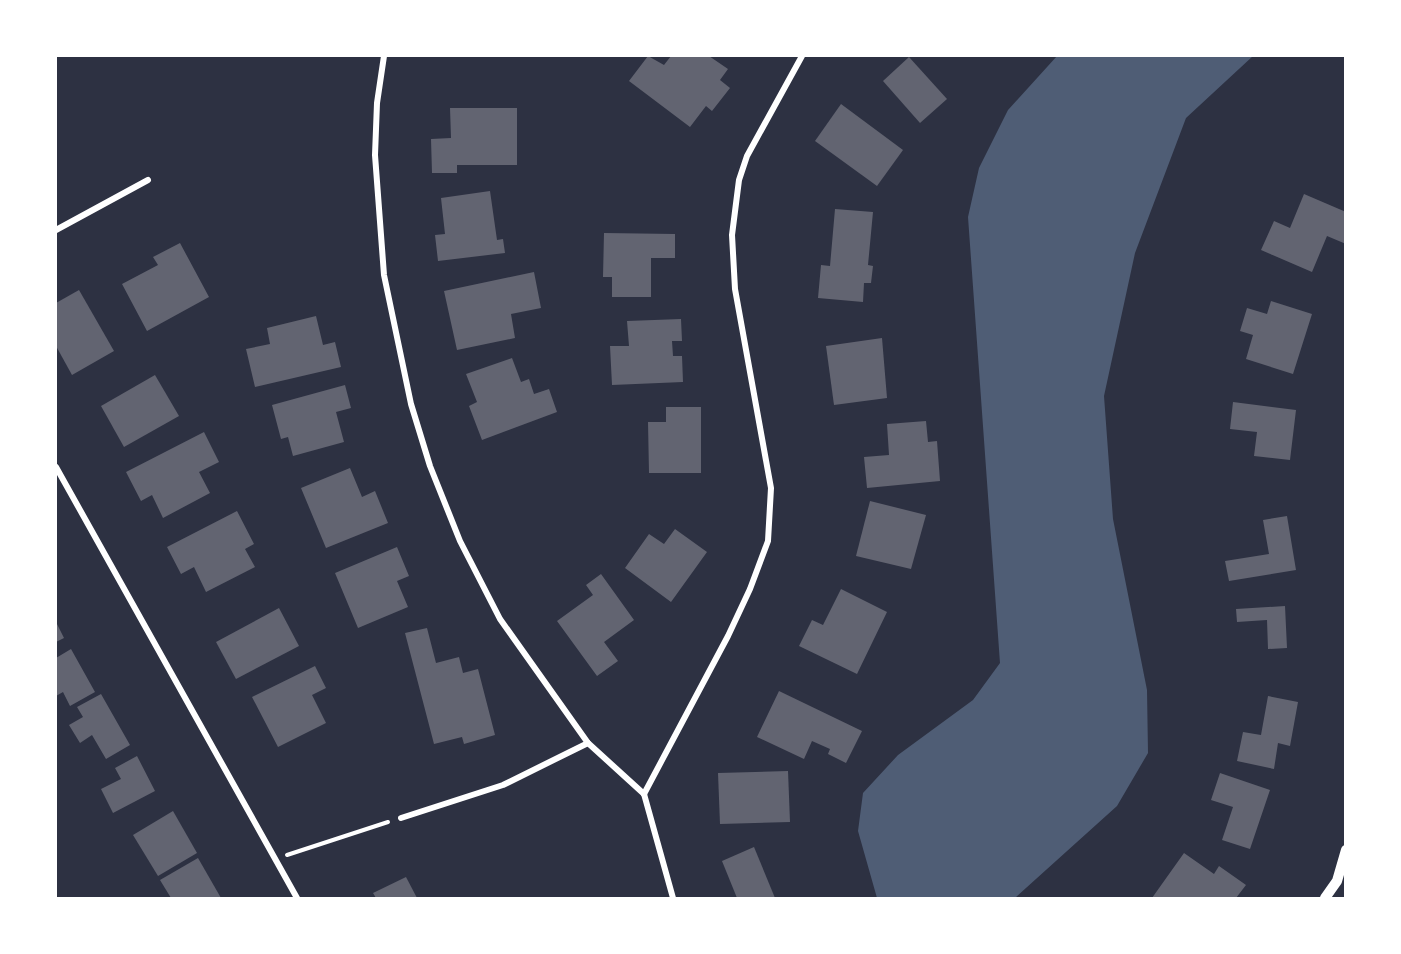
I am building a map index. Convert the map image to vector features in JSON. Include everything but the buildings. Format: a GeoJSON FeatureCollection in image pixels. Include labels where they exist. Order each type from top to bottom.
{"type":"FeatureCollection","features":[{"type":"Feature","properties":{"kind":"street"},"geometry":{"type":"LineString","coordinates":[[384,56],[376,104],[375,155],[380,244],[401,364],[420,435],[460,541],[485,594],[588,743],[644,794],[673,898]]}},
{"type":"Feature","properties":{"kind":"street"},"geometry":{"type":"LineString","coordinates":[[644,794],[728,636],[750,589],[768,541],[771,488],[735,289],[732,235],[739,180],[757,134],[802,56]]}},
{"type":"Feature","properties":{"kind":"street"},"geometry":{"type":"LineString","coordinates":[[56,230],[148,180]]}},
{"type":"Feature","properties":{"kind":"street"},"geometry":{"type":"LineString","coordinates":[[56,468],[297,898]]}},
{"type":"Feature","properties":{"kind":"street"},"geometry":{"type":"LineString","coordinates":[[401,818],[503,785],[588,743]]}},
{"type":"Feature","properties":{"kind":"street"},"geometry":{"type":"LineString","coordinates":[[1325,898],[1341,879],[1346,850]]}},
{"type":"Feature","properties":{"kind":"path"},"geometry":{"type":"LineString","coordinates":[[275,858],[401,818]]}},
{"type":"Feature","properties":{"kind":"water"},"geometry":{"type":"Polygon","coordinates":[[[1057,56],[1253,56],[1186,118],[1135,253],[1104,396],[1113,519],[1147,690],[1148,753],[1117,806],[1015,898],[877,898],[858,831],[863,793],[898,755],[973,700],[1000,663],[968,217],[979,168],[1008,110],[1057,56]]]}}]}
